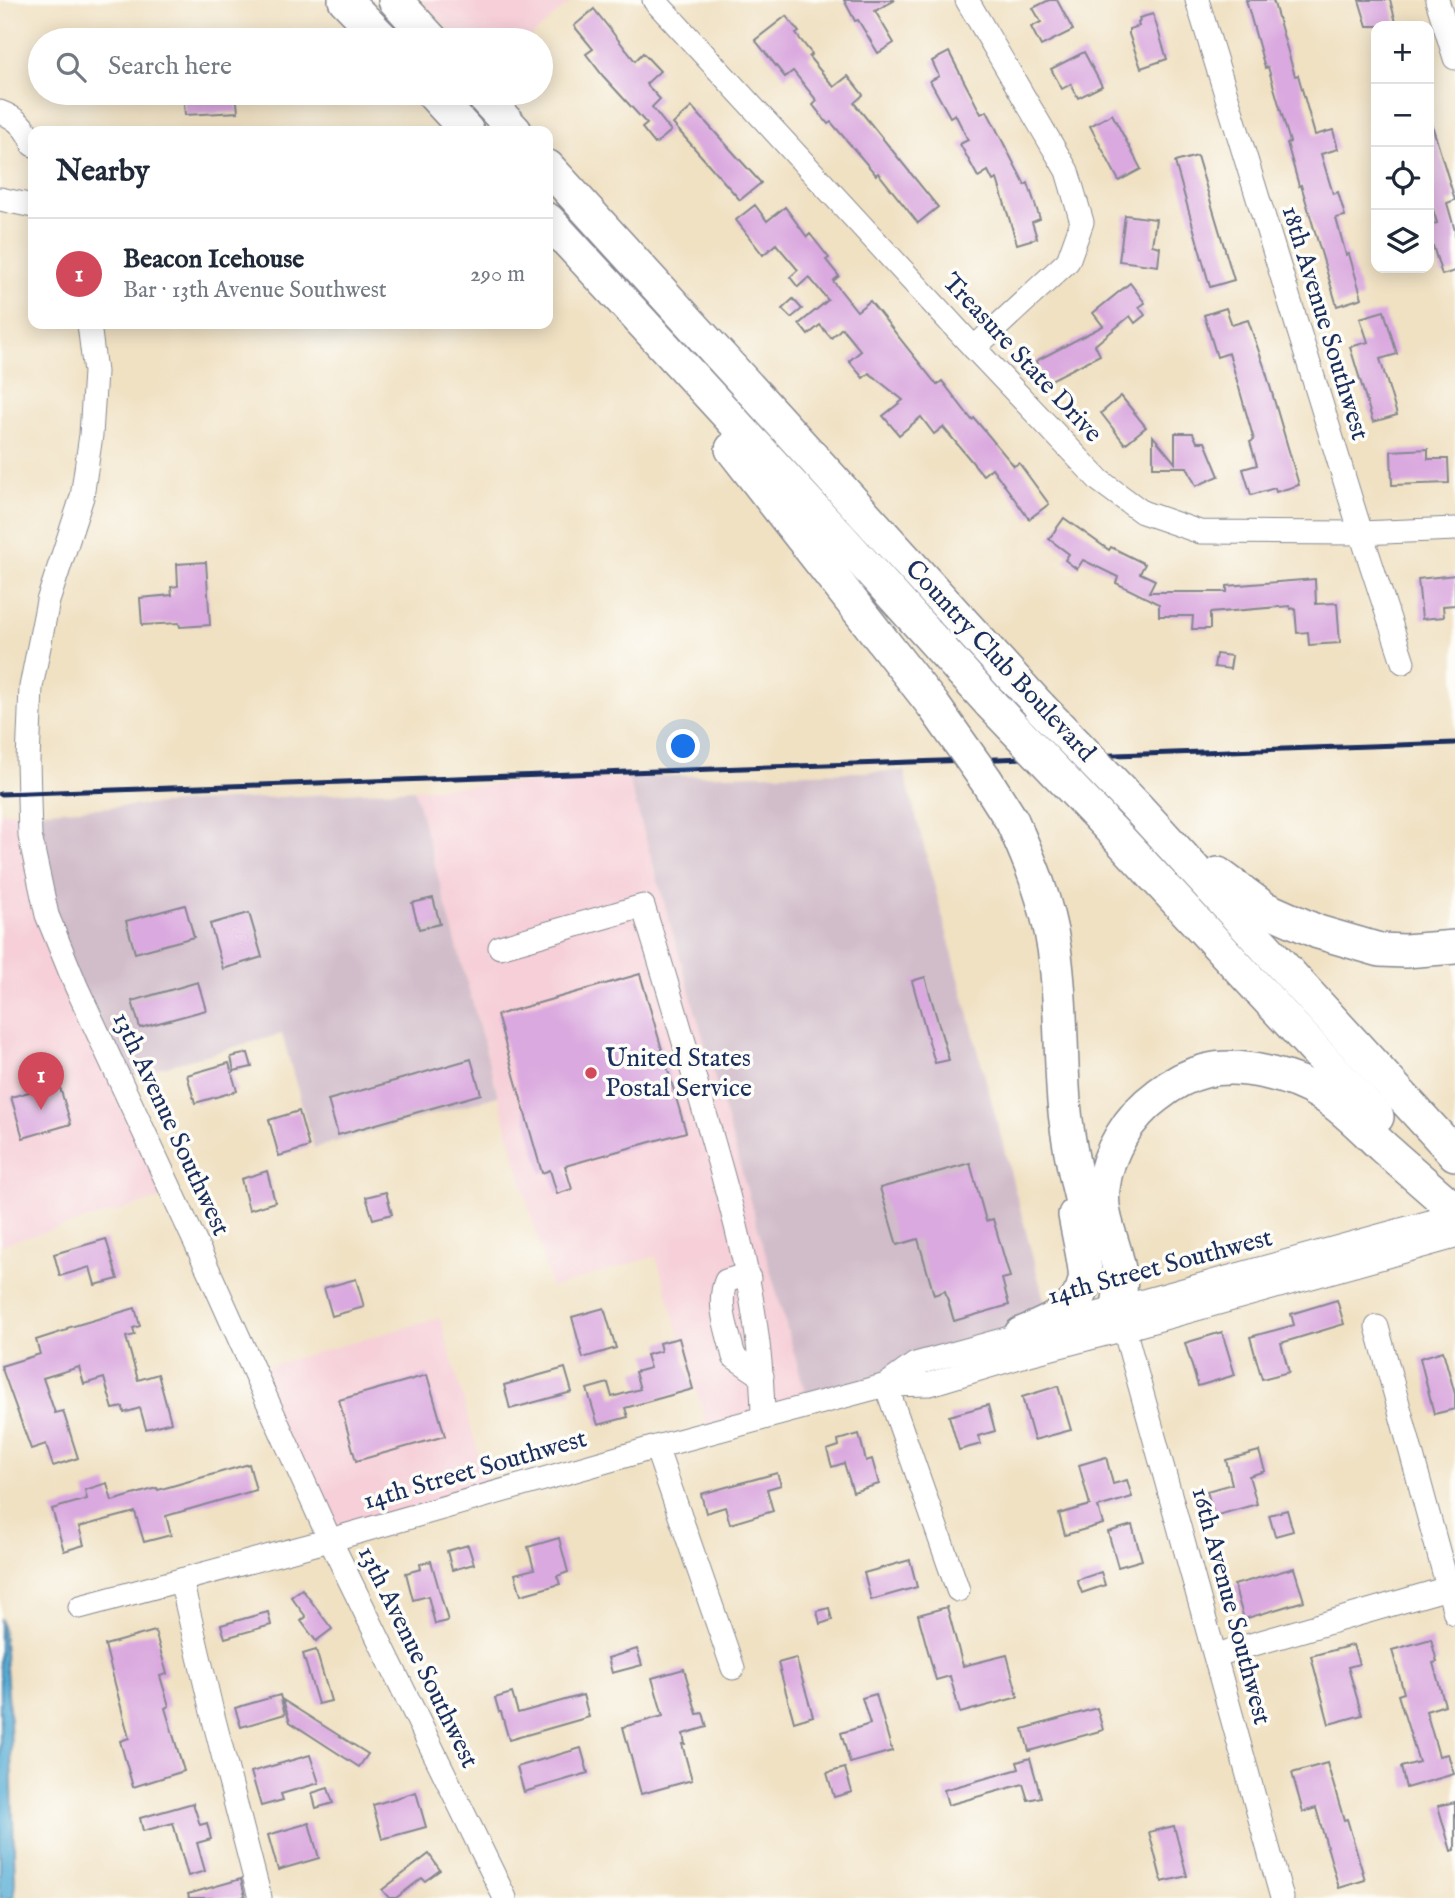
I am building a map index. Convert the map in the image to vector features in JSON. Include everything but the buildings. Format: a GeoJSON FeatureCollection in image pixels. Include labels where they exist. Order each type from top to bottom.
{"type":"FeatureCollection","features":[{"type":"Feature","properties":{"kind":"highway"},"geometry":{"type":"LineString","coordinates":[[345,0],[372,28]]}},
{"type":"Feature","properties":{"kind":"highway"},"geometry":{"type":"LineString","coordinates":[[395,0],[421,28]]}},
{"type":"Feature","properties":{"kind":"highway"},"geometry":{"type":"LineString","coordinates":[[443,105],[462,126]]}},
{"type":"Feature","properties":{"kind":"highway"},"geometry":{"type":"LineString","coordinates":[[491,105],[510,126]]}},
{"type":"Feature","properties":{"kind":"highway","name":"Country Club Boulevard"},"geometry":{"type":"LineString","coordinates":[[553,172],[1040,707],[1135,805],[1455,1154]]}},
{"type":"Feature","properties":{"kind":"highway","name":"Country Club Boulevard"},"geometry":{"type":"LineString","coordinates":[[553,226],[1439,1189]]}},
{"type":"Feature","properties":{"kind":"highway"},"geometry":{"type":"LineString","coordinates":[[665,349],[687,393],[933,705],[1012,821],[1032,864],[1044,901],[1054,947],[1064,1105],[1079,1194],[1104,1282],[1122,1319]]}},
{"type":"Feature","properties":{"kind":"highway"},"geometry":{"type":"LineString","coordinates":[[1135,805],[1227,882],[1264,908],[1298,924],[1380,950],[1455,947]]}},
{"type":"Feature","properties":{"kind":"highway"},"geometry":{"type":"LineString","coordinates":[[1122,1319],[1121,1277],[1104,1214],[1102,1190],[1107,1169],[1130,1121],[1153,1098],[1174,1083],[1206,1070],[1256,1070],[1295,1081],[1322,1094],[1439,1189],[1455,1213]]}},
{"type":"Feature","properties":{"kind":"highway"},"geometry":{"type":"LineString","coordinates":[[1021,1334],[1050,1322],[1070,1308],[1081,1294],[1086,1279],[1072,1200],[1073,1157]]}},
{"type":"Feature","properties":{"kind":"street","name":"Treasure State Drive"},"geometry":{"type":"LineString","coordinates":[[654,0],[1100,481],[1142,512],[1200,533],[1361,533],[1455,529]]}},
{"type":"Feature","properties":{"kind":"street"},"geometry":{"type":"LineString","coordinates":[[967,0],[1067,171],[1082,222],[1068,261],[974,348]]}},
{"type":"Feature","properties":{"kind":"street","name":"18th Avenue Southwest"},"geometry":{"type":"LineString","coordinates":[[1197,0],[1403,662]]}},
{"type":"Feature","properties":{"kind":"street"},"geometry":{"type":"LineString","coordinates":[[1437,0],[1455,58]]}},
{"type":"Feature","properties":{"kind":"street"},"geometry":{"type":"LineString","coordinates":[[0,112],[11,116],[28,135]]}},
{"type":"Feature","properties":{"kind":"street"},"geometry":{"type":"LineString","coordinates":[[0,199],[28,205]]}},
{"type":"Feature","properties":{"kind":"street","name":"13th Avenue Southwest"},"geometry":{"type":"LineString","coordinates":[[90,329],[95,372],[91,435],[82,497],[48,601],[31,687],[28,761],[30,836],[47,915],[76,986],[330,1540],[505,1898]]}},
{"type":"Feature","properties":{"kind":"street"},"geometry":{"type":"LineString","coordinates":[[500,947],[643,906],[726,1183],[748,1278],[739,1277],[726,1281],[723,1306],[734,1357],[762,1377],[763,1418]]}},
{"type":"Feature","properties":{"kind":"street","name":"14th Street Southwest"},"geometry":{"type":"LineString","coordinates":[[80,1607],[886,1385],[930,1384],[1026,1354],[1122,1319],[1455,1213]]}},
{"type":"Feature","properties":{"kind":"street","name":"14th Street Southwest"},"geometry":{"type":"LineString","coordinates":[[886,1385],[915,1364],[1021,1334],[1122,1319],[1455,1237]]}},
{"type":"Feature","properties":{"kind":"street","name":"16th Avenue Southwest"},"geometry":{"type":"LineString","coordinates":[[1122,1319],[1282,1898]]}},
{"type":"Feature","properties":{"kind":"street"},"geometry":{"type":"LineString","coordinates":[[1377,1326],[1452,1587],[1455,1613]]}},
{"type":"Feature","properties":{"kind":"street"},"geometry":{"type":"LineString","coordinates":[[886,1385],[958,1590]]}},
{"type":"Feature","properties":{"kind":"street"},"geometry":{"type":"LineString","coordinates":[[656,1447],[733,1668]]}},
{"type":"Feature","properties":{"kind":"street"},"geometry":{"type":"LineString","coordinates":[[181,1580],[260,1898]]}},
{"type":"Feature","properties":{"kind":"street"},"geometry":{"type":"LineString","coordinates":[[1216,1655],[1452,1587]]}},
{"type":"Feature","properties":{"kind":"shaded area"},"geometry":{"type":"Polygon","coordinates":[[[421,0],[573,0],[541,28],[446,28],[421,0]]]}},
{"type":"Feature","properties":{"kind":"shaded area"},"geometry":{"type":"Polygon","coordinates":[[[904,771],[1050,1322],[809,1405],[628,777],[904,771]]]}},
{"type":"Feature","properties":{"kind":"shaded area"},"geometry":{"type":"Polygon","coordinates":[[[628,777],[809,1405],[709,1433],[656,1256],[551,1288],[414,789],[628,777]]]}},
{"type":"Feature","properties":{"kind":"shaded area"},"geometry":{"type":"Polygon","coordinates":[[[414,789],[498,1096],[314,1148],[282,1034],[119,1079],[76,986],[29,812],[414,789]]]}},
{"type":"Feature","properties":{"kind":"shaded area"},"geometry":{"type":"Polygon","coordinates":[[[0,812],[29,812],[173,1195],[0,1245],[0,812]]]}},
{"type":"Feature","properties":{"kind":"shaded area"},"geometry":{"type":"Polygon","coordinates":[[[440,1318],[490,1494],[330,1540],[254,1370],[440,1318]]]}},
{"type":"Feature","properties":{"kind":"water"},"geometry":{"type":"Polygon","coordinates":[[[0,1618],[10,1721],[15,1883],[13,1898],[0,1898],[0,1618]]]}},
{"type":"Feature","properties":{"kind":"railway"},"geometry":{"type":"LineString","coordinates":[[0,794],[1455,743]]}},
{"type":"Feature","properties":{"kind":"place","name":"United States Postal Service"},"geometry":{"type":"Point","coordinates":[591,1073]}},
{"type":"Feature","properties":{"kind":"place","name":"Beacon Icehouse"},"geometry":{"type":"Point","coordinates":[41,1110]}}]}
